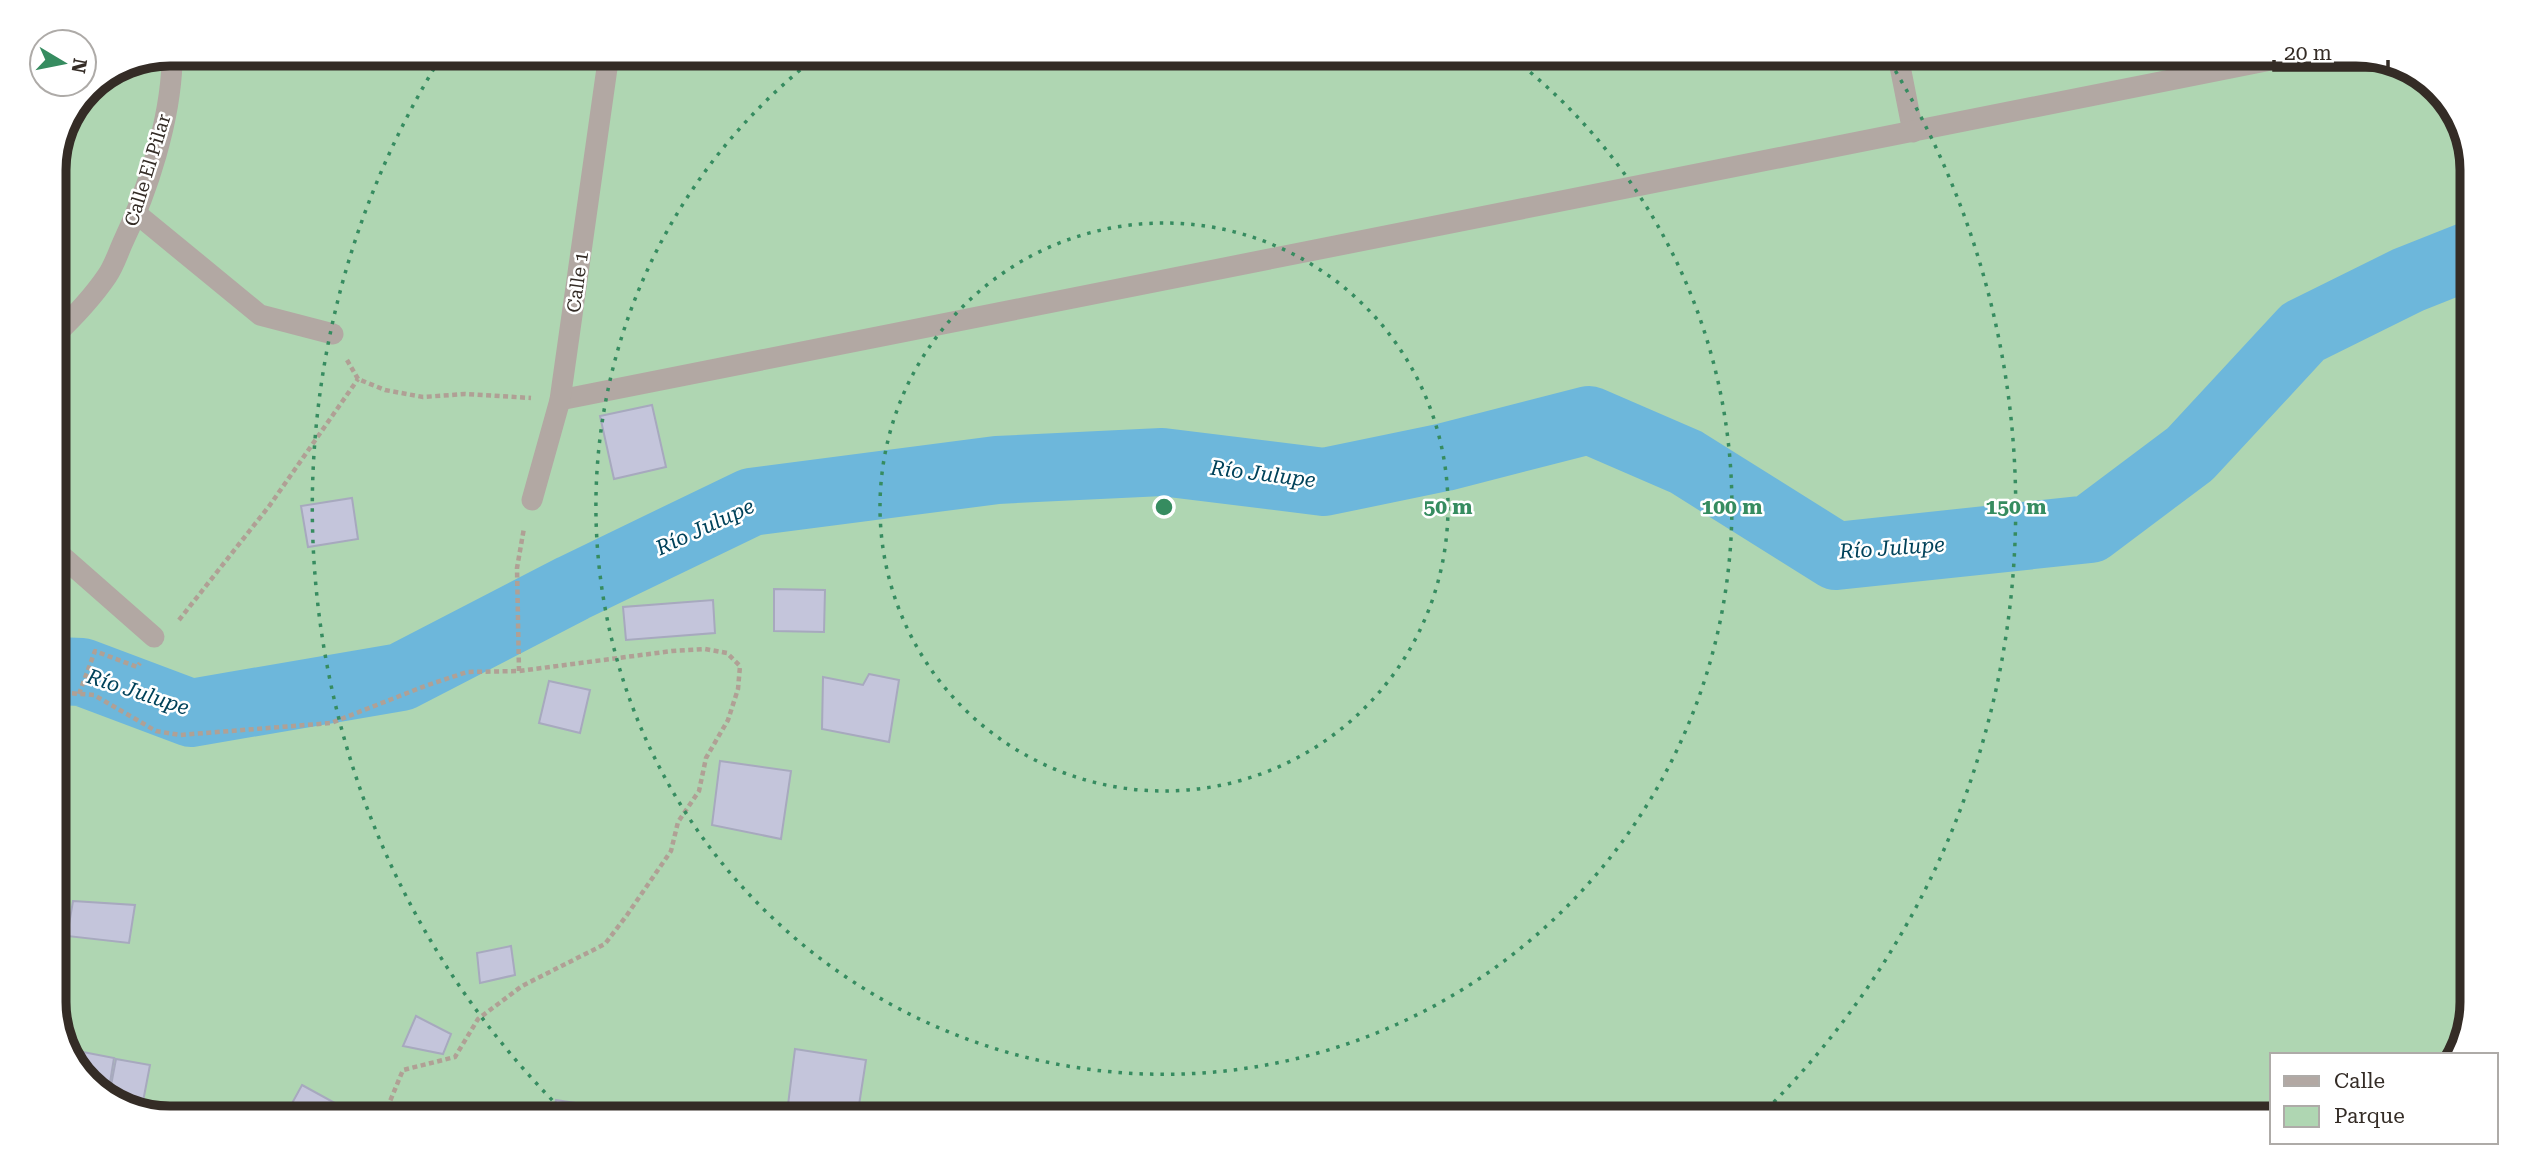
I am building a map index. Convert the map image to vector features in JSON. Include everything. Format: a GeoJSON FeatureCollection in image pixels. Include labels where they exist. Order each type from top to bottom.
{"type":"FeatureCollection","features":[{"type":"Feature","properties":{"kind":"street","name":"Calle El Pilar"},"geometry":{"type":"LineString","coordinates":[[67,324],[108,274],[137,214],[156,153],[171,85],[172,66]]}},
{"type":"Feature","properties":{"kind":"street","name":"Calle 1"},"geometry":{"type":"LineString","coordinates":[[531,500],[560,400],[609,66]]}},
{"type":"Feature","properties":{"kind":"street"},"geometry":{"type":"LineString","coordinates":[[1900,66],[1913,132]]}},
{"type":"Feature","properties":{"kind":"street"},"geometry":{"type":"LineString","coordinates":[[560,400],[2241,66]]}},
{"type":"Feature","properties":{"kind":"street"},"geometry":{"type":"LineString","coordinates":[[137,214],[260,315],[333,334]]}},
{"type":"Feature","properties":{"kind":"street"},"geometry":{"type":"LineString","coordinates":[[67,561],[154,637]]}},
{"type":"Feature","properties":{"kind":"path"},"geometry":{"type":"LineString","coordinates":[[333,334],[358,379],[386,390],[423,397],[465,394],[560,400]]}},
{"type":"Feature","properties":{"kind":"path"},"geometry":{"type":"LineString","coordinates":[[154,637],[167,634],[270,505],[358,379]]}},
{"type":"Feature","properties":{"kind":"path"},"geometry":{"type":"LineString","coordinates":[[519,671],[517,568],[531,500]]}},
{"type":"Feature","properties":{"kind":"path"},"geometry":{"type":"LineString","coordinates":[[67,692],[94,695],[156,731],[180,735],[331,723],[467,672],[519,671],[705,649],[727,653],[740,666],[738,689],[728,720],[706,758],[699,791],[678,821],[671,851],[605,944],[522,986],[478,1019],[455,1057],[403,1070],[388,1106]]}},
{"type":"Feature","properties":{"kind":"path"},"geometry":{"type":"LineString","coordinates":[[79,692],[95,651]]}},
{"type":"Feature","properties":{"kind":"green space"},"geometry":{"type":"Polygon","coordinates":[[[170,66],[2356,66],[2395,74],[2419,88],[2438,107],[2454,137],[2459,164],[2460,1002],[2452,1041],[2446,1053],[2270,1053],[2270,1106],[170,1106],[131,1098],[107,1084],[80,1054],[68,1022],[67,1008],[67,164],[77,124],[88,107],[118,80],[150,68],[170,66]]]}},
{"type":"Feature","properties":{"kind":"building"},"geometry":{"type":"Polygon","coordinates":[[[652,405],[666,467],[614,479],[600,416],[652,405]]]}},
{"type":"Feature","properties":{"kind":"building"},"geometry":{"type":"Polygon","coordinates":[[[352,498],[358,539],[308,547],[301,506],[352,498]]]}},
{"type":"Feature","properties":{"kind":"building"},"geometry":{"type":"Polygon","coordinates":[[[774,589],[825,590],[824,632],[774,631],[774,589]]]}},
{"type":"Feature","properties":{"kind":"building"},"geometry":{"type":"Polygon","coordinates":[[[713,600],[715,633],[626,640],[623,607],[713,600]]]}},
{"type":"Feature","properties":{"kind":"building"},"geometry":{"type":"Polygon","coordinates":[[[869,674],[899,680],[889,742],[822,729],[823,677],[863,685],[869,674]]]}},
{"type":"Feature","properties":{"kind":"building"},"geometry":{"type":"Polygon","coordinates":[[[549,681],[590,690],[580,733],[539,723],[549,681]]]}},
{"type":"Feature","properties":{"kind":"building"},"geometry":{"type":"Polygon","coordinates":[[[720,761],[791,771],[781,839],[712,825],[720,761]]]}},
{"type":"Feature","properties":{"kind":"building"},"geometry":{"type":"Polygon","coordinates":[[[73,901],[135,905],[129,943],[67,936],[73,901]]]}},
{"type":"Feature","properties":{"kind":"building"},"geometry":{"type":"Polygon","coordinates":[[[511,946],[515,975],[480,983],[477,953],[511,946]]]}},
{"type":"Feature","properties":{"kind":"building"},"geometry":{"type":"Polygon","coordinates":[[[416,1016],[451,1034],[443,1054],[403,1046],[416,1016]]]}},
{"type":"Feature","properties":{"kind":"building"},"geometry":{"type":"Polygon","coordinates":[[[795,1049],[866,1060],[859,1106],[788,1106],[795,1049]]]}},
{"type":"Feature","properties":{"kind":"building"},"geometry":{"type":"Polygon","coordinates":[[[83,1052],[114,1058],[109,1086],[97,1075],[82,1057],[83,1052]]]}},
{"type":"Feature","properties":{"kind":"building"},"geometry":{"type":"Polygon","coordinates":[[[116,1059],[150,1065],[143,1102],[111,1087],[116,1059]]]}},
{"type":"Feature","properties":{"kind":"building"},"geometry":{"type":"Polygon","coordinates":[[[302,1085],[340,1106],[291,1106],[302,1085]]]}},
{"type":"Feature","properties":{"kind":"building"},"geometry":{"type":"Polygon","coordinates":[[[556,1100],[596,1106],[555,1106],[556,1100]]]}},
{"type":"Feature","properties":{"kind":"waterway","name":"Río Julupe"},"geometry":{"type":"LineString","coordinates":[[67,671],[82,672],[191,713],[401,677],[573,588],[751,502],[997,470],[1162,462],[1324,482],[1445,457],[1589,420],[1686,462],[1836,556],[2090,529],[2190,454],[2303,332],[2408,280],[2459,260]]}}]}
